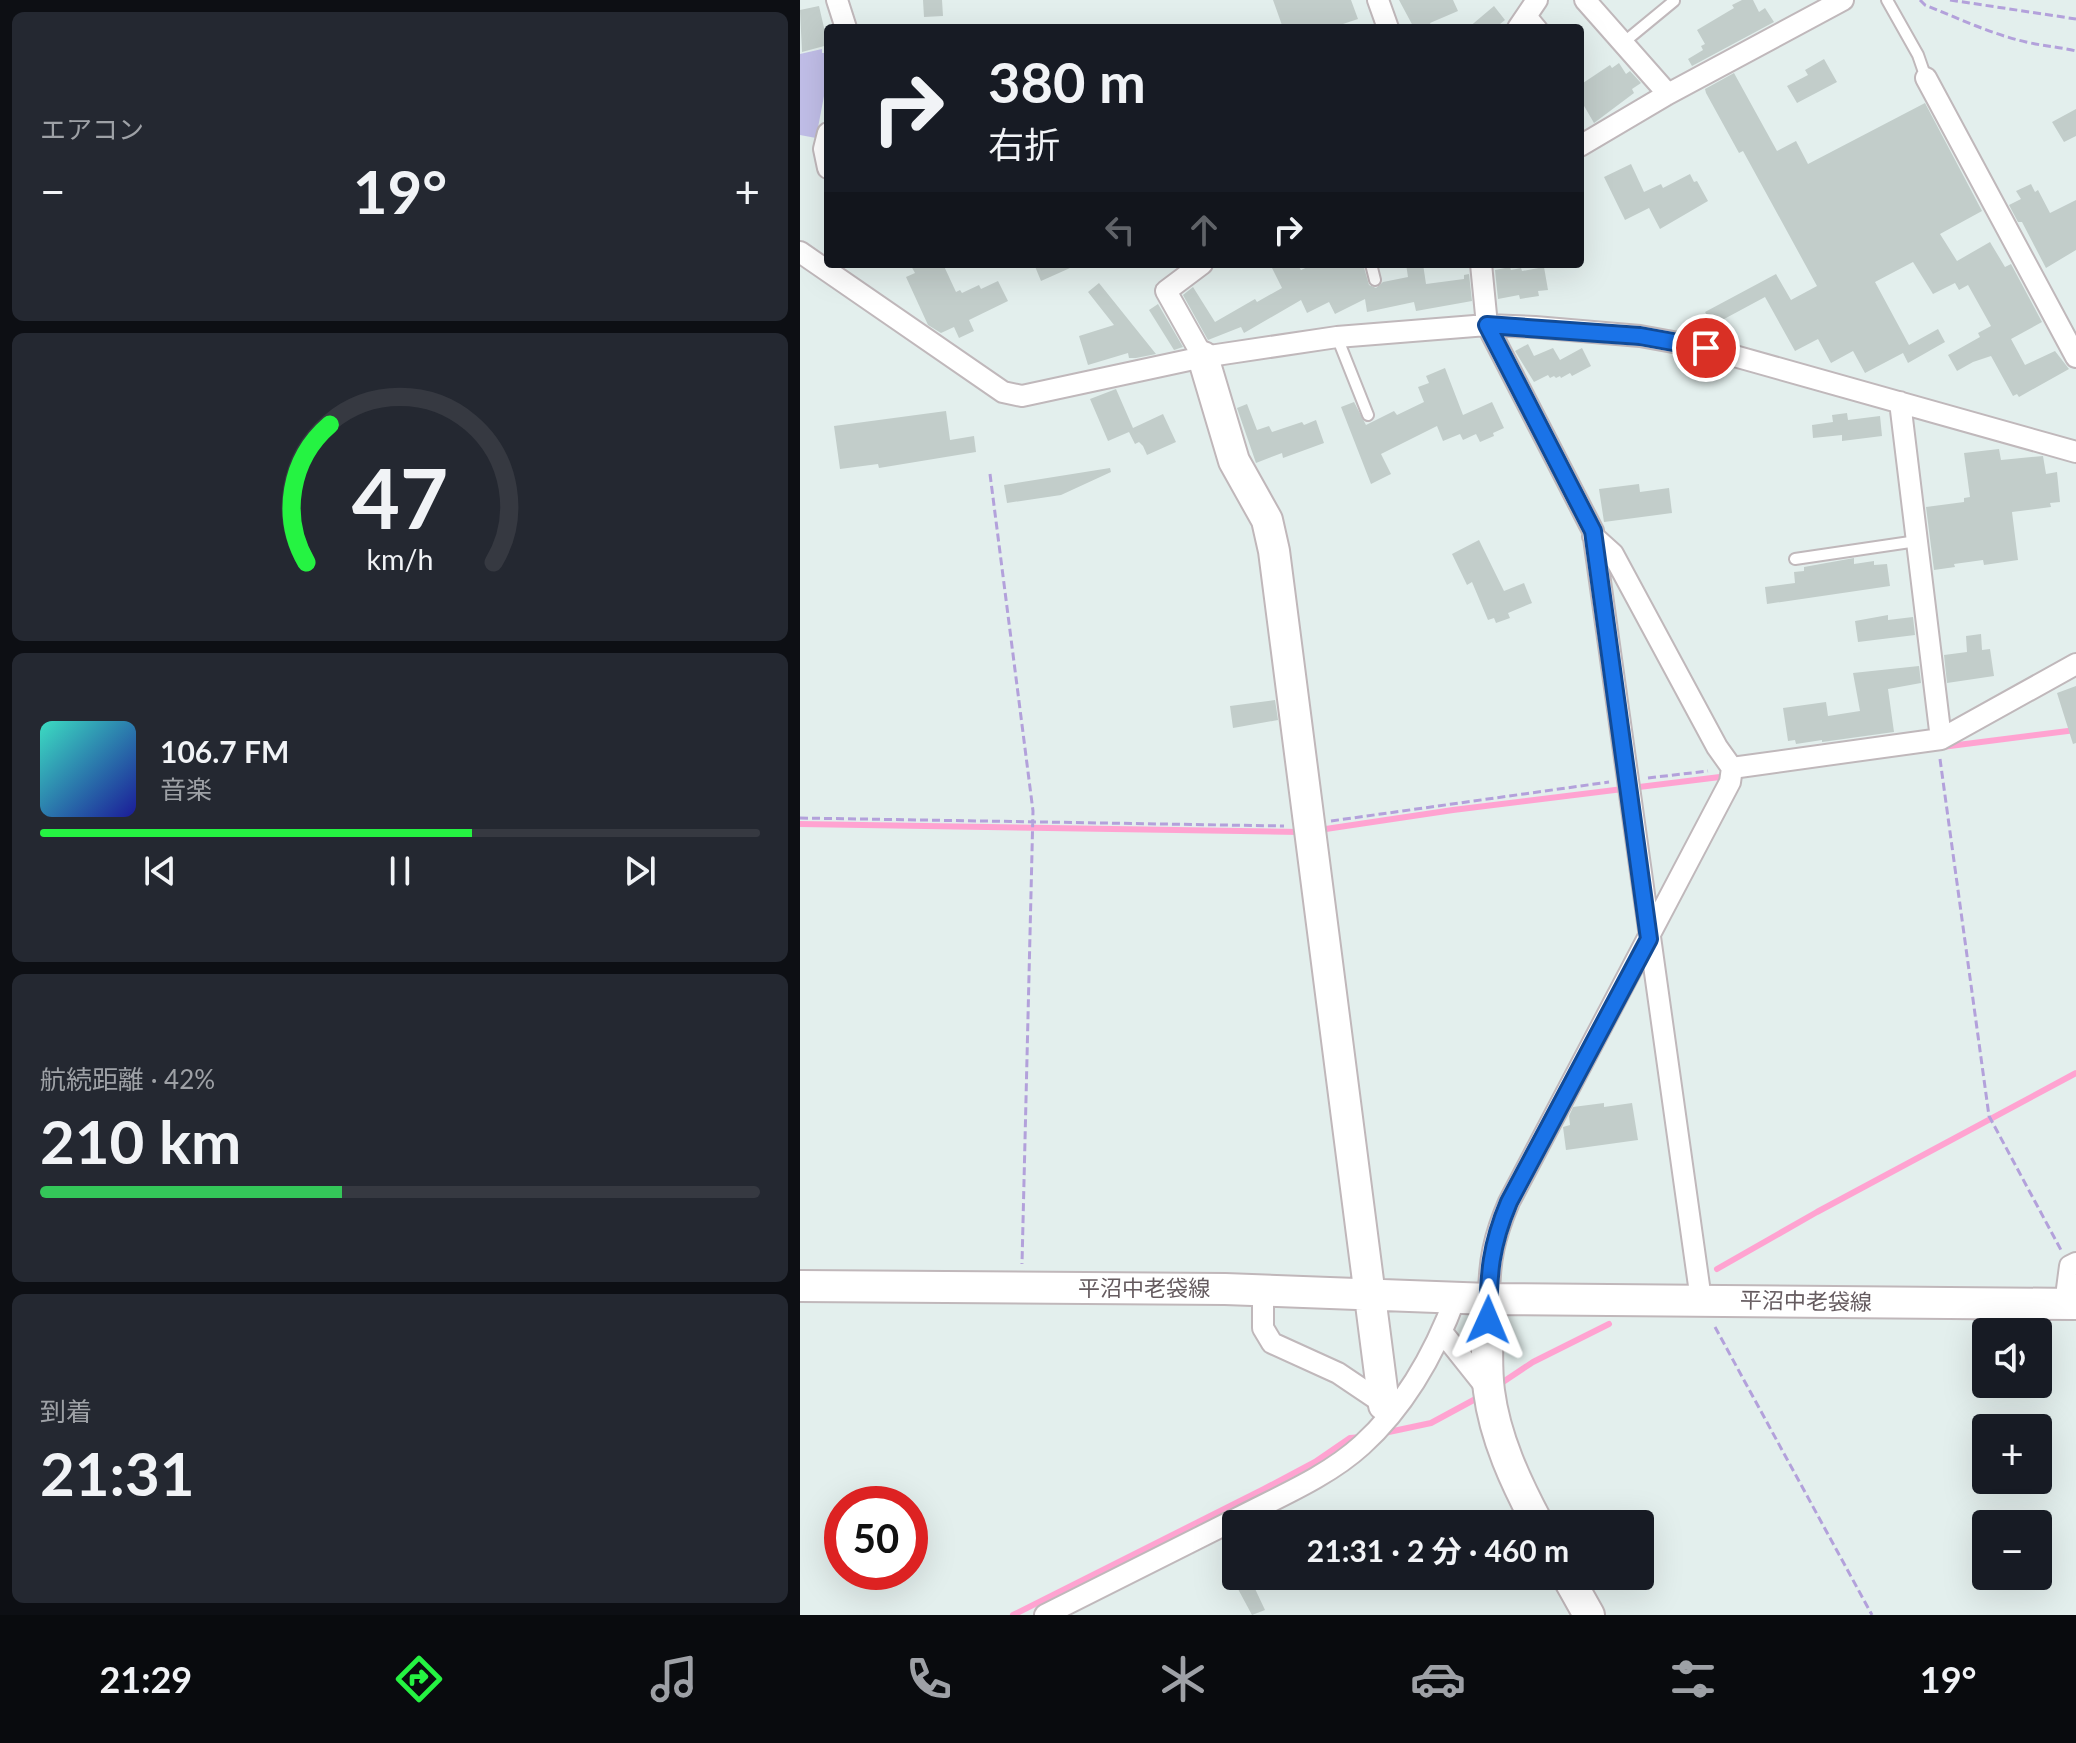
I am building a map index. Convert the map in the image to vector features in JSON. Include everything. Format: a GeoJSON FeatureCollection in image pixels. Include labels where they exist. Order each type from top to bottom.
{"type":"FeatureCollection","features":[{"type":"Feature","properties":{"kind":"main road"},"geometry":{"type":"LineString","coordinates":[[1203,357],[1234,461],[1267,520],[1274,551],[1389,1408]]}},
{"type":"Feature","properties":{"kind":"main road","name":"平沼中老袋線"},"geometry":{"type":"LineString","coordinates":[[800,1286],[1263,1290],[1489,1299],[2070,1304]]}},
{"type":"Feature","properties":{"kind":"main road"},"geometry":{"type":"LineString","coordinates":[[1489,1299],[1489,1391],[1497,1431],[1530,1510]]}},
{"type":"Feature","properties":{"kind":"main road"},"geometry":{"type":"LineString","coordinates":[[1575,1590],[1589,1615]]}},
{"type":"Feature","properties":{"kind":"street"},"geometry":{"type":"LineString","coordinates":[[837,0],[845,24]]}},
{"type":"Feature","properties":{"kind":"street"},"geometry":{"type":"LineString","coordinates":[[1378,0],[1387,24]]}},
{"type":"Feature","properties":{"kind":"street"},"geometry":{"type":"LineString","coordinates":[[1585,0],[1668,94]]}},
{"type":"Feature","properties":{"kind":"street"},"geometry":{"type":"LineString","coordinates":[[1584,144],[1668,94],[1843,0]]}},
{"type":"Feature","properties":{"kind":"street"},"geometry":{"type":"LineString","coordinates":[[1926,78],[2076,357]]}},
{"type":"Feature","properties":{"kind":"street"},"geometry":{"type":"LineString","coordinates":[[800,252],[1003,392],[1022,396],[1203,357],[1337,337],[1487,325],[1671,341],[1721,352],[2076,452]]}},
{"type":"Feature","properties":{"kind":"street"},"geometry":{"type":"LineString","coordinates":[[847,268],[850,288]]}},
{"type":"Feature","properties":{"kind":"street"},"geometry":{"type":"LineString","coordinates":[[1197,268],[1166,291],[1203,357]]}},
{"type":"Feature","properties":{"kind":"street"},"geometry":{"type":"LineString","coordinates":[[1481,268],[1487,325],[1581,505],[1593,536],[1701,1300]]}},
{"type":"Feature","properties":{"kind":"street"},"geometry":{"type":"LineString","coordinates":[[1900,402],[1939,739]]}},
{"type":"Feature","properties":{"kind":"street"},"geometry":{"type":"LineString","coordinates":[[1489,1299],[1489,1263],[1496,1233],[1509,1202],[1730,782],[1732,768],[1717,747],[1613,554],[1593,536]]}},
{"type":"Feature","properties":{"kind":"street"},"geometry":{"type":"LineString","coordinates":[[1732,768],[1939,739],[2076,664]]}},
{"type":"Feature","properties":{"kind":"street"},"geometry":{"type":"LineString","coordinates":[[2070,1304],[2073,1264]]}},
{"type":"Feature","properties":{"kind":"street"},"geometry":{"type":"LineString","coordinates":[[1263,1290],[1263,1328],[1272,1343],[1338,1373],[1389,1408]]}},
{"type":"Feature","properties":{"kind":"street"},"geometry":{"type":"LineString","coordinates":[[1045,1615],[1307,1483],[1362,1446],[1442,1332],[1456,1296]]}},
{"type":"Feature","properties":{"kind":"street"},"geometry":{"type":"LineString","coordinates":[[1442,1332],[1489,1391]]}},
{"type":"Feature","properties":{"kind":"lane"},"geometry":{"type":"LineString","coordinates":[[1887,0],[1918,55],[1926,78]]}},
{"type":"Feature","properties":{"kind":"lane"},"geometry":{"type":"LineString","coordinates":[[1623,44],[1674,1]]}},
{"type":"Feature","properties":{"kind":"lane"},"geometry":{"type":"LineString","coordinates":[[1372,268],[1375,280]]}},
{"type":"Feature","properties":{"kind":"lane"},"geometry":{"type":"LineString","coordinates":[[1337,337],[1368,415]]}},
{"type":"Feature","properties":{"kind":"lane"},"geometry":{"type":"LineString","coordinates":[[1795,559],[1917,541]]}},
{"type":"Feature","properties":{"kind":"path"},"geometry":{"type":"LineString","coordinates":[[1920,0],[1925,5],[1992,32],[2028,43],[2076,51]]}},
{"type":"Feature","properties":{"kind":"path"},"geometry":{"type":"LineString","coordinates":[[1950,0],[2076,19]]}},
{"type":"Feature","properties":{"kind":"path"},"geometry":{"type":"LineString","coordinates":[[990,474],[1033,811],[1021,1287]]}},
{"type":"Feature","properties":{"kind":"path"},"geometry":{"type":"LineString","coordinates":[[1939,739],[1989,1116],[2073,1264]]}},
{"type":"Feature","properties":{"kind":"path"},"geometry":{"type":"LineString","coordinates":[[800,818],[1289,826],[1732,768]]}},
{"type":"Feature","properties":{"kind":"path"},"geometry":{"type":"LineString","coordinates":[[1701,1300],[1872,1615]]}},
{"type":"Feature","properties":{"kind":"shaded area"},"geometry":{"type":"Polygon","coordinates":[[[822,49],[824,53],[824,96],[816,138],[800,135],[800,54],[822,49]]]}},
{"type":"Feature","properties":{"kind":"building"},"geometry":{"type":"Polygon","coordinates":[[[923,0],[942,0],[943,16],[924,17],[923,0]]]}},
{"type":"Feature","properties":{"kind":"building"},"geometry":{"type":"Polygon","coordinates":[[[1273,0],[1351,0],[1358,19],[1343,24],[1282,24],[1273,0]]]}},
{"type":"Feature","properties":{"kind":"building"},"geometry":{"type":"Polygon","coordinates":[[[1399,0],[1453,0],[1458,11],[1430,24],[1412,24],[1399,0]]]}},
{"type":"Feature","properties":{"kind":"building"},"geometry":{"type":"Polygon","coordinates":[[[1742,0],[1753,0],[1759,12],[1765,8],[1774,22],[1692,66],[1688,59],[1703,50],[1701,46],[1705,44],[1697,30],[1742,0]]]}},
{"type":"Feature","properties":{"kind":"building"},"geometry":{"type":"Polygon","coordinates":[[[819,6],[824,46],[802,52],[800,10],[819,6]]]}},
{"type":"Feature","properties":{"kind":"building"},"geometry":{"type":"Polygon","coordinates":[[[1494,6],[1505,20],[1500,24],[1473,24],[1494,6]]]}},
{"type":"Feature","properties":{"kind":"building"},"geometry":{"type":"Polygon","coordinates":[[[1824,59],[1837,82],[1797,103],[1787,86],[1808,75],[1805,70],[1824,59]]]}},
{"type":"Feature","properties":{"kind":"building"},"geometry":{"type":"Polygon","coordinates":[[[1619,63],[1626,74],[1630,71],[1641,83],[1632,89],[1634,93],[1594,123],[1584,106],[1584,82],[1610,65],[1612,68],[1619,63]]]}},
{"type":"Feature","properties":{"kind":"building"},"geometry":{"type":"Polygon","coordinates":[[[1734,73],[1777,151],[1796,141],[1808,164],[1925,103],[1982,211],[1940,234],[1957,261],[1990,242],[2005,267],[2011,264],[2042,322],[2011,339],[2025,365],[2055,351],[2069,369],[2019,397],[2017,394],[2013,396],[1991,356],[1957,371],[1948,355],[1980,337],[1978,333],[1991,326],[1968,285],[1959,290],[1955,283],[1933,294],[1913,262],[1875,282],[1909,345],[1938,329],[1945,342],[1908,363],[1903,353],[1865,373],[1853,351],[1831,363],[1818,339],[1795,351],[1765,297],[1713,325],[1705,312],[1776,274],[1791,300],[1817,286],[1743,151],[1739,153],[1706,93],[1705,89],[1734,73]]]}},
{"type":"Feature","properties":{"kind":"building"},"geometry":{"type":"Polygon","coordinates":[[[2076,109],[2076,136],[2064,142],[2052,122],[2076,109]]]}},
{"type":"Feature","properties":{"kind":"building"},"geometry":{"type":"Polygon","coordinates":[[[1631,164],[1644,192],[1661,184],[1663,188],[1690,174],[1708,201],[1660,229],[1649,208],[1625,220],[1604,177],[1631,164]]]}},
{"type":"Feature","properties":{"kind":"building"},"geometry":{"type":"Polygon","coordinates":[[[2031,184],[2035,192],[2038,190],[2050,213],[2076,200],[2076,250],[2046,268],[2022,222],[2018,222],[2009,205],[2021,199],[2016,191],[2031,184]]]}},
{"type":"Feature","properties":{"kind":"building"},"geometry":{"type":"Polygon","coordinates":[[[912,268],[945,268],[956,292],[960,290],[962,293],[998,281],[1008,301],[969,320],[974,331],[959,338],[954,327],[941,333],[928,325],[906,277],[915,273],[912,268]]]}},
{"type":"Feature","properties":{"kind":"building"},"geometry":{"type":"Polygon","coordinates":[[[1036,268],[1070,268],[1041,281],[1036,268]]]}},
{"type":"Feature","properties":{"kind":"building"},"geometry":{"type":"Polygon","coordinates":[[[1272,268],[1364,268],[1369,285],[1376,288],[1383,282],[1408,277],[1407,268],[1424,268],[1426,284],[1464,279],[1464,275],[1469,274],[1472,301],[1416,311],[1414,302],[1367,312],[1365,299],[1335,314],[1329,302],[1307,313],[1301,300],[1244,333],[1241,327],[1208,340],[1183,295],[1193,287],[1215,322],[1255,299],[1257,302],[1282,288],[1272,268]]]}},
{"type":"Feature","properties":{"kind":"building"},"geometry":{"type":"Polygon","coordinates":[[[1544,268],[1548,290],[1538,291],[1539,296],[1520,299],[1519,295],[1498,299],[1495,270],[1544,268]]]}},
{"type":"Feature","properties":{"kind":"building"},"geometry":{"type":"Polygon","coordinates":[[[1099,283],[1156,354],[1129,358],[1128,353],[1088,365],[1079,336],[1114,325],[1088,292],[1099,283]]]}},
{"type":"Feature","properties":{"kind":"building"},"geometry":{"type":"Polygon","coordinates":[[[1158,304],[1183,347],[1174,350],[1149,310],[1158,304]]]}},
{"type":"Feature","properties":{"kind":"building"},"geometry":{"type":"Polygon","coordinates":[[[1528,344],[1534,356],[1553,348],[1560,360],[1582,348],[1591,366],[1572,376],[1570,373],[1561,378],[1550,378],[1548,375],[1534,382],[1515,351],[1528,344]]]}},
{"type":"Feature","properties":{"kind":"building"},"geometry":{"type":"Polygon","coordinates":[[[1445,368],[1463,415],[1492,402],[1504,428],[1480,442],[1476,434],[1463,440],[1460,434],[1443,441],[1437,426],[1381,454],[1391,474],[1371,484],[1341,407],[1354,402],[1366,425],[1394,411],[1397,415],[1424,402],[1418,387],[1429,383],[1426,376],[1445,368]]]}},
{"type":"Feature","properties":{"kind":"building"},"geometry":{"type":"Polygon","coordinates":[[[1116,389],[1133,428],[1163,414],[1176,442],[1147,455],[1139,442],[1135,444],[1129,432],[1108,441],[1090,399],[1116,389]]]}},
{"type":"Feature","properties":{"kind":"building"},"geometry":{"type":"Polygon","coordinates":[[[1247,404],[1257,430],[1269,426],[1272,432],[1316,420],[1324,443],[1283,458],[1282,453],[1256,463],[1237,408],[1247,404]]]}},
{"type":"Feature","properties":{"kind":"building"},"geometry":{"type":"Polygon","coordinates":[[[946,411],[950,440],[974,436],[976,452],[879,468],[878,464],[840,469],[834,426],[946,411]]]}},
{"type":"Feature","properties":{"kind":"building"},"geometry":{"type":"Polygon","coordinates":[[[1847,413],[1848,420],[1880,416],[1882,436],[1842,441],[1842,435],[1813,438],[1812,425],[1833,422],[1832,415],[1847,413]]]}},
{"type":"Feature","properties":{"kind":"building"},"geometry":{"type":"Polygon","coordinates":[[[1999,449],[2001,460],[2043,456],[2046,474],[2057,472],[2060,502],[2050,503],[2051,507],[2012,512],[2018,560],[1984,565],[1983,560],[1934,570],[1926,507],[1964,502],[1964,498],[1970,497],[1964,453],[1999,449]]]}},
{"type":"Feature","properties":{"kind":"building"},"geometry":{"type":"Polygon","coordinates":[[[1110,468],[1111,472],[1061,495],[1007,503],[1004,485],[1110,468]]]}},
{"type":"Feature","properties":{"kind":"building"},"geometry":{"type":"Polygon","coordinates":[[[1639,484],[1640,492],[1669,488],[1672,513],[1604,522],[1599,489],[1639,484]]]}},
{"type":"Feature","properties":{"kind":"building"},"geometry":{"type":"Polygon","coordinates":[[[1479,540],[1504,591],[1524,583],[1532,603],[1508,613],[1510,618],[1496,623],[1494,618],[1488,620],[1472,582],[1467,585],[1452,554],[1479,540]]]}},
{"type":"Feature","properties":{"kind":"building"},"geometry":{"type":"Polygon","coordinates":[[[1854,558],[1854,564],[1874,561],[1874,565],[1887,564],[1890,586],[1767,604],[1765,587],[1795,583],[1794,572],[1804,571],[1804,567],[1854,558]]]}},
{"type":"Feature","properties":{"kind":"building"},"geometry":{"type":"Polygon","coordinates":[[[1888,615],[1888,620],[1913,617],[1915,635],[1858,642],[1855,621],[1888,615]]]}},
{"type":"Feature","properties":{"kind":"building"},"geometry":{"type":"Polygon","coordinates":[[[1981,634],[1982,650],[1990,649],[1994,676],[1947,683],[1944,655],[1967,652],[1966,636],[1981,634]]]}},
{"type":"Feature","properties":{"kind":"building"},"geometry":{"type":"Polygon","coordinates":[[[1919,666],[1921,683],[1888,689],[1894,732],[1822,742],[1796,744],[1795,740],[1788,741],[1783,708],[1826,702],[1828,716],[1860,711],[1853,673],[1919,666]]]}},
{"type":"Feature","properties":{"kind":"building"},"geometry":{"type":"Polygon","coordinates":[[[2076,686],[2076,743],[2073,744],[2057,693],[2076,686]]]}},
{"type":"Feature","properties":{"kind":"building"},"geometry":{"type":"Polygon","coordinates":[[[1275,700],[1278,720],[1233,728],[1230,706],[1275,700]]]}},
{"type":"Feature","properties":{"kind":"building"},"geometry":{"type":"Polygon","coordinates":[[[1604,1103],[1604,1107],[1632,1103],[1638,1140],[1566,1150],[1563,1127],[1570,1125],[1569,1116],[1573,1107],[1604,1103]]]}},
{"type":"Feature","properties":{"kind":"building"},"geometry":{"type":"Polygon","coordinates":[[[1239,1590],[1256,1590],[1265,1610],[1252,1615],[1239,1590]]]}},
{"type":"Feature","properties":{"kind":"waterway"},"geometry":{"type":"LineString","coordinates":[[1942,747],[2076,730]]}},
{"type":"Feature","properties":{"kind":"waterway"},"geometry":{"type":"LineString","coordinates":[[1319,830],[1728,776]]}},
{"type":"Feature","properties":{"kind":"waterway"},"geometry":{"type":"LineString","coordinates":[[800,824],[1300,832]]}},
{"type":"Feature","properties":{"kind":"waterway"},"geometry":{"type":"LineString","coordinates":[[1717,1269],[2076,1073]]}},
{"type":"Feature","properties":{"kind":"waterway"},"geometry":{"type":"LineString","coordinates":[[1497,1386],[1533,1362],[1609,1324]]}},
{"type":"Feature","properties":{"kind":"waterway"},"geometry":{"type":"LineString","coordinates":[[1384,1433],[1431,1423],[1481,1396]]}},
{"type":"Feature","properties":{"kind":"waterway"},"geometry":{"type":"LineString","coordinates":[[1013,1615],[1264,1489],[1315,1462],[1350,1438],[1361,1437]]}},
{"type":"Feature","properties":{"kind":"route"},"geometry":{"type":"LineString","coordinates":[[1488,1320],[1489,1263],[1496,1233],[1509,1202],[1649,939],[1593,531],[1487,325],[1640,336],[1706,348]]}}]}
